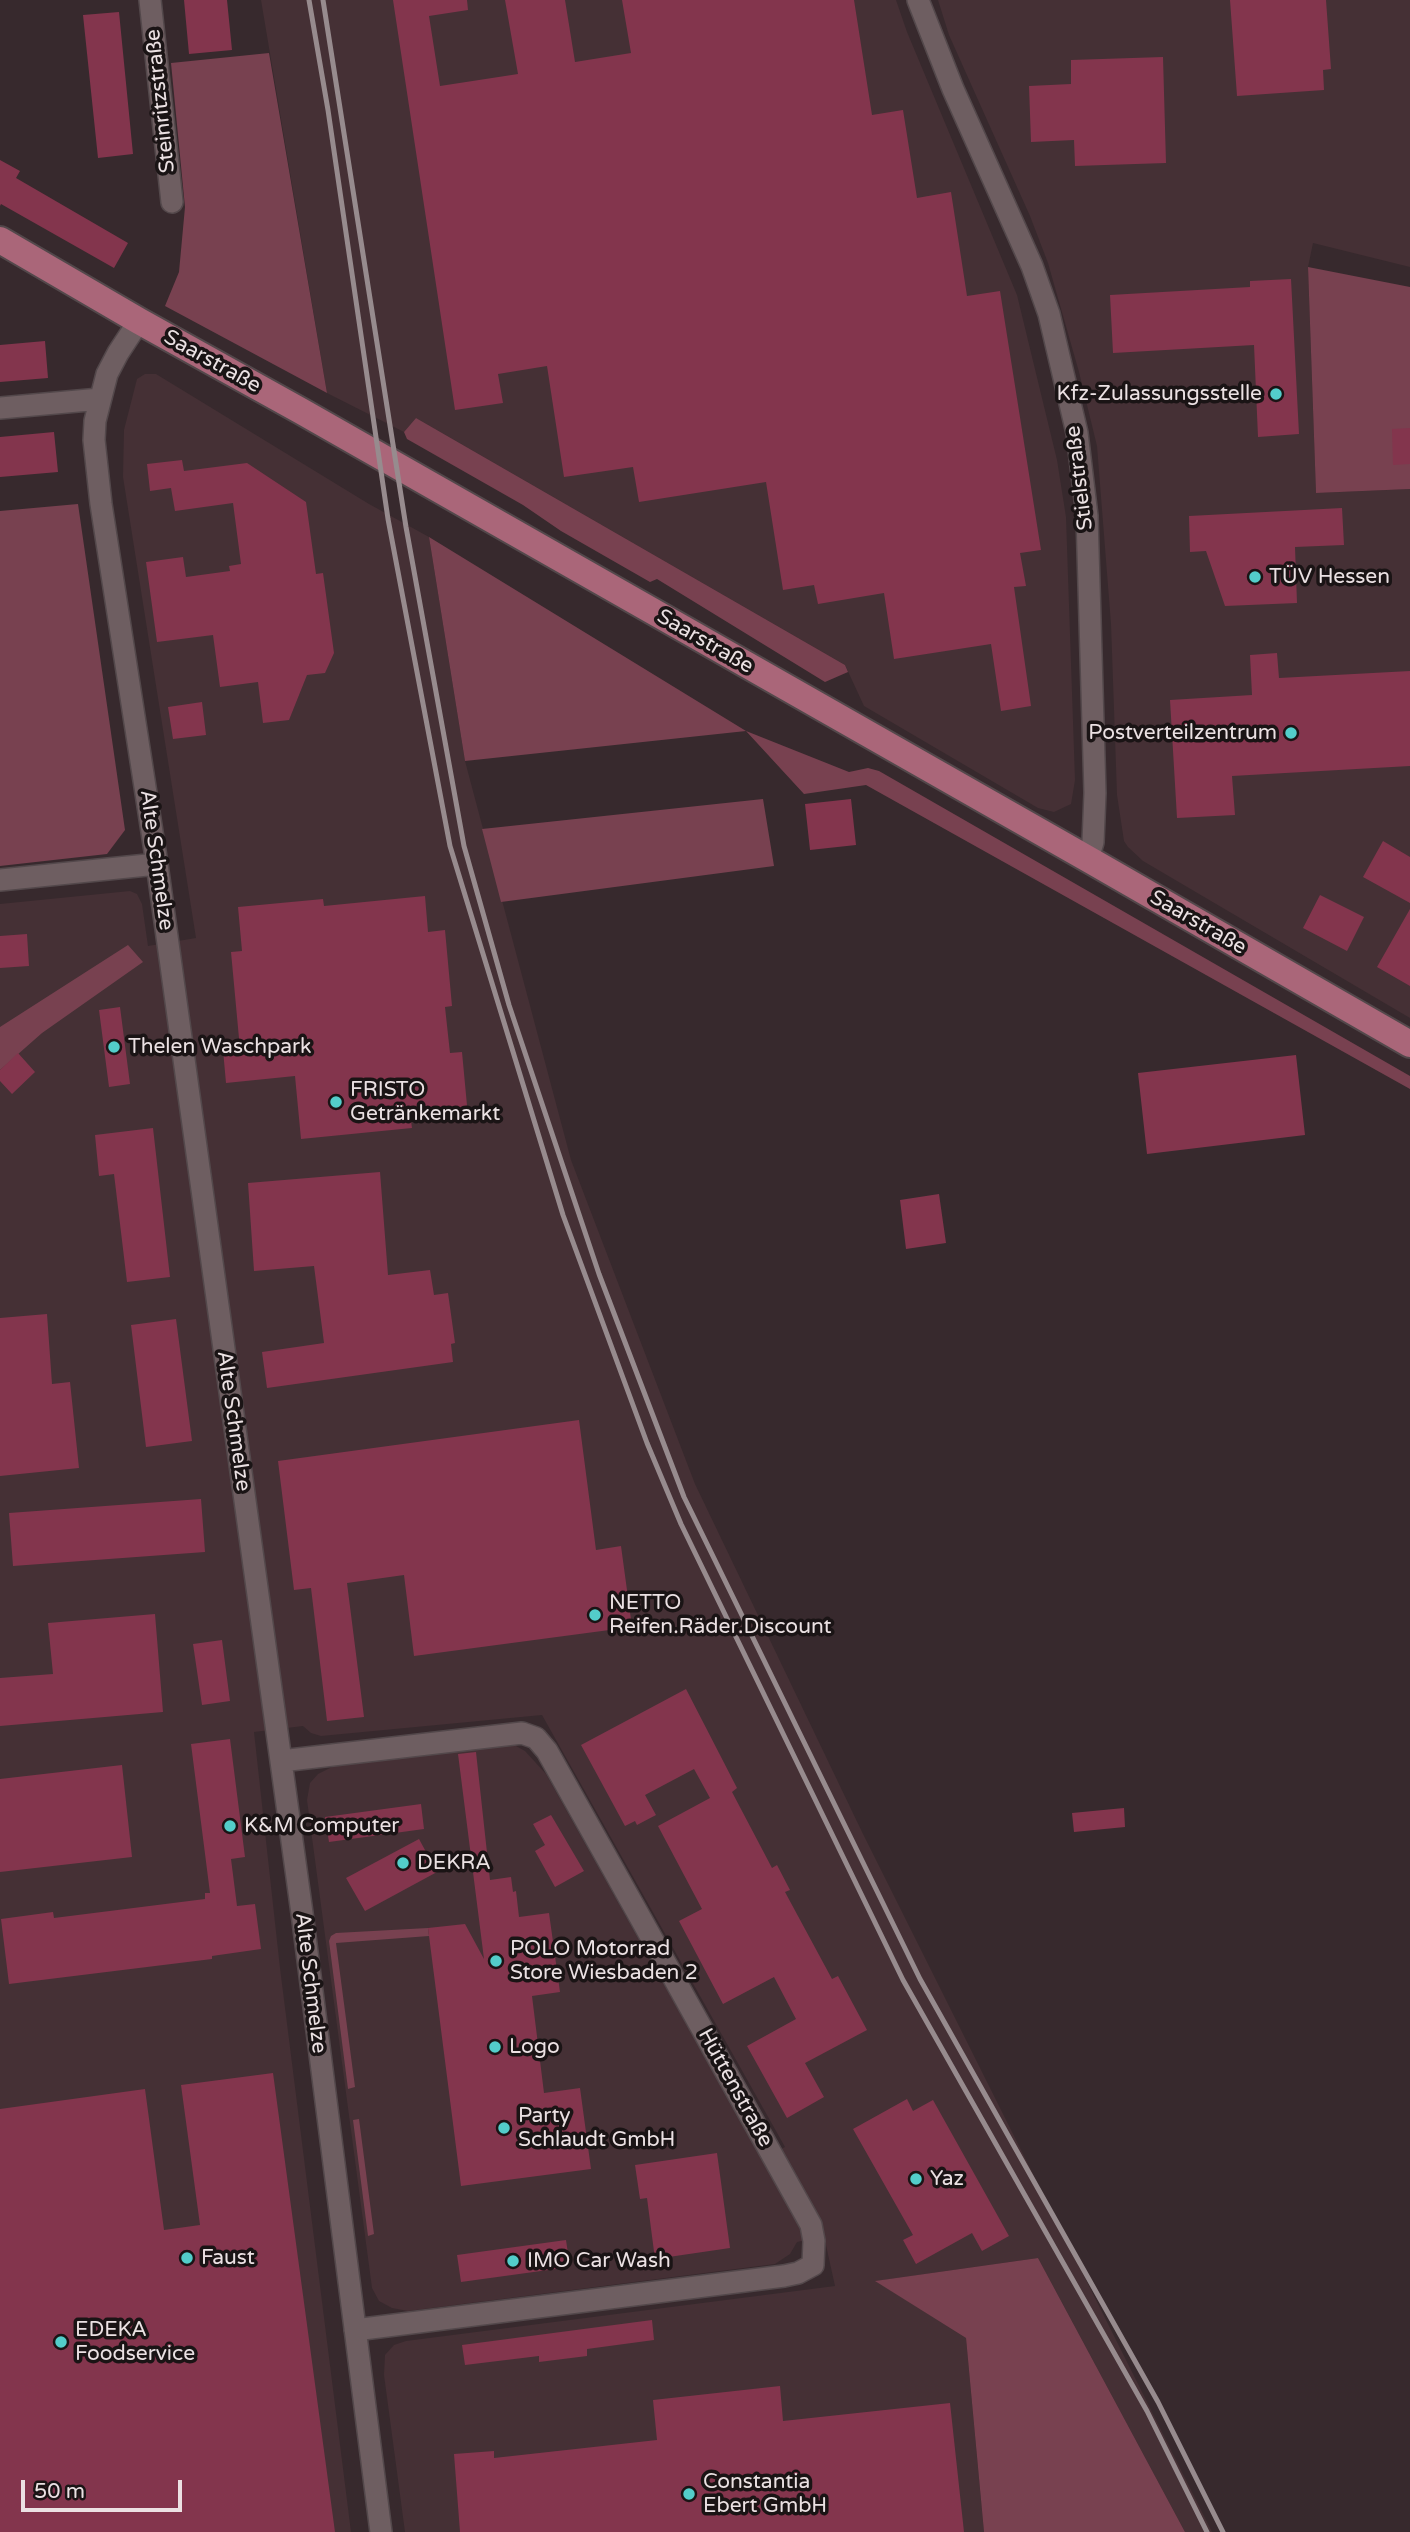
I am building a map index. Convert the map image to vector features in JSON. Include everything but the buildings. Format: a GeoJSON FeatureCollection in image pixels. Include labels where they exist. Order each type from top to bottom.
{"type":"FeatureCollection","features":[{"type":"Feature","properties":{"kind":"main road","name":"Saarstraße"},"geometry":{"type":"LineString","coordinates":[[0,240],[1410,1044]]}},
{"type":"Feature","properties":{"kind":"street","name":"Steinritzstraße"},"geometry":{"type":"LineString","coordinates":[[150,0],[172,202]]}},
{"type":"Feature","properties":{"kind":"street","name":"Stielstraße"},"geometry":{"type":"LineString","coordinates":[[918,0],[953,89],[1032,266],[1049,314],[1077,433],[1087,516],[1094,824],[1088,859]]}},
{"type":"Feature","properties":{"kind":"street","name":"Alte Schmelze"},"geometry":{"type":"LineString","coordinates":[[139,321],[118,353],[105,380],[100,399],[94,440],[98,479],[157,864],[281,1761],[381,2532]]}},
{"type":"Feature","properties":{"kind":"street"},"geometry":{"type":"LineString","coordinates":[[0,408],[100,399]]}},
{"type":"Feature","properties":{"kind":"street"},"geometry":{"type":"LineString","coordinates":[[0,880],[157,864]]}},
{"type":"Feature","properties":{"kind":"street","name":"Hüttenstraße"},"geometry":{"type":"LineString","coordinates":[[281,1761],[522,1733],[536,1738],[547,1751],[811,2225],[814,2241],[813,2265],[798,2273],[784,2276],[355,2330]]}},
{"type":"Feature","properties":{"kind":"shaded area"},"geometry":{"type":"Polygon","coordinates":[[[261,0],[896,0],[1017,295],[1057,460],[1066,517],[1075,780],[1071,804],[1054,812],[1038,808],[864,706],[845,665],[416,418],[404,432],[327,393],[261,0]]]}},
{"type":"Feature","properties":{"kind":"shaded area"},"geometry":{"type":"Polygon","coordinates":[[[938,0],[1410,0],[1410,267],[1313,243],[1308,267],[1316,493],[1410,489],[1410,1018],[1143,861],[1124,841],[1117,795],[1111,624],[1097,446],[1048,263],[1030,216],[949,35],[938,0]]]}},
{"type":"Feature","properties":{"kind":"shaded area"},"geometry":{"type":"Polygon","coordinates":[[[269,53],[327,393],[165,306],[179,272],[185,207],[171,63],[269,53]]]}},
{"type":"Feature","properties":{"kind":"shaded area"},"geometry":{"type":"Polygon","coordinates":[[[1308,267],[1410,287],[1410,489],[1316,493],[1308,267]]]}},
{"type":"Feature","properties":{"kind":"shaded area"},"geometry":{"type":"Polygon","coordinates":[[[145,374],[156,374],[369,504],[429,537],[465,761],[571,1160],[695,1484],[863,1834],[1212,2532],[1185,2532],[1038,2258],[876,2281],[966,2338],[984,2532],[405,2532],[384,2375],[385,2355],[394,2345],[406,2341],[835,2286],[824,2236],[797,2242],[790,2254],[775,2264],[408,2311],[392,2308],[379,2301],[372,2288],[307,1800],[310,1783],[318,1774],[334,1766],[503,1745],[516,1746],[525,1751],[546,1774],[762,2159],[785,2147],[542,1715],[321,1736],[311,1733],[303,1726],[254,1732],[280,1968],[351,2532],[0,2532],[0,904],[130,891],[137,894],[142,904],[148,946],[196,938],[123,477],[124,430],[137,379],[145,374]]]}},
{"type":"Feature","properties":{"kind":"shaded area"},"geometry":{"type":"Polygon","coordinates":[[[416,418],[845,665],[848,672],[825,682],[657,579],[650,582],[561,531],[523,505],[407,439],[404,432],[416,418]]]}},
{"type":"Feature","properties":{"kind":"shaded area"},"geometry":{"type":"Polygon","coordinates":[[[78,504],[125,830],[107,854],[0,866],[0,511],[78,504]]]}},
{"type":"Feature","properties":{"kind":"shaded area"},"geometry":{"type":"Polygon","coordinates":[[[429,537],[746,731],[465,761],[429,537]]]}},
{"type":"Feature","properties":{"kind":"shaded area"},"geometry":{"type":"Polygon","coordinates":[[[746,731],[849,772],[868,768],[879,771],[1410,1076],[1410,1089],[866,785],[804,794],[746,731]]]}},
{"type":"Feature","properties":{"kind":"shaded area"},"geometry":{"type":"Polygon","coordinates":[[[763,799],[774,866],[501,902],[482,829],[763,799]]]}},
{"type":"Feature","properties":{"kind":"shaded area"},"geometry":{"type":"Polygon","coordinates":[[[128,945],[143,962],[42,1033],[0,1070],[0,1027],[128,945]]]}},
{"type":"Feature","properties":{"kind":"shaded area"},"geometry":{"type":"Polygon","coordinates":[[[428,1928],[429,1936],[336,1943],[355,2087],[348,2089],[329,1941],[331,1936],[336,1933],[428,1928]]]}},
{"type":"Feature","properties":{"kind":"shaded area"},"geometry":{"type":"Polygon","coordinates":[[[359,2119],[374,2234],[368,2236],[353,2120],[359,2119]]]}},
{"type":"Feature","properties":{"kind":"shaded area"},"geometry":{"type":"Polygon","coordinates":[[[1038,2258],[1185,2532],[984,2532],[966,2338],[875,2281],[1038,2258]]]}},
{"type":"Feature","properties":{"kind":"railway"},"geometry":{"type":"LineString","coordinates":[[309,0],[328,110],[388,519],[450,846],[563,1215],[647,1443],[681,1524],[903,1980],[1147,2411],[1207,2532]]}},
{"type":"Feature","properties":{"kind":"railway"},"geometry":{"type":"LineString","coordinates":[[323,0],[406,527],[464,846],[509,1005],[599,1274],[684,1497],[920,1979],[1158,2402],[1223,2532]]}},
{"type":"Feature","properties":{"kind":"place","name":"Kfz-Zulassungsstelle"},"geometry":{"type":"Point","coordinates":[1276,394]}},
{"type":"Feature","properties":{"kind":"place","name":"TÜV Hessen"},"geometry":{"type":"Point","coordinates":[1255,577]}},
{"type":"Feature","properties":{"kind":"place","name":"Postverteilzentrum"},"geometry":{"type":"Point","coordinates":[1291,733]}},
{"type":"Feature","properties":{"kind":"place","name":"Thelen Waschpark"},"geometry":{"type":"Point","coordinates":[114,1047]}},
{"type":"Feature","properties":{"kind":"place","name":"FRISTO Getränkemarkt"},"geometry":{"type":"Point","coordinates":[336,1102]}},
{"type":"Feature","properties":{"kind":"place","name":"NETTO Reifen.Räder.Discount"},"geometry":{"type":"Point","coordinates":[595,1615]}},
{"type":"Feature","properties":{"kind":"place","name":"K&M Computer"},"geometry":{"type":"Point","coordinates":[230,1826]}},
{"type":"Feature","properties":{"kind":"place","name":"DEKRA"},"geometry":{"type":"Point","coordinates":[403,1863]}},
{"type":"Feature","properties":{"kind":"place","name":"POLO Motorrad Store Wiesbaden 2"},"geometry":{"type":"Point","coordinates":[496,1961]}},
{"type":"Feature","properties":{"kind":"place","name":"Logo"},"geometry":{"type":"Point","coordinates":[495,2047]}},
{"type":"Feature","properties":{"kind":"place","name":"Party Schlaudt GmbH"},"geometry":{"type":"Point","coordinates":[504,2128]}},
{"type":"Feature","properties":{"kind":"place","name":"Yaz"},"geometry":{"type":"Point","coordinates":[916,2179]}},
{"type":"Feature","properties":{"kind":"place","name":"Faust"},"geometry":{"type":"Point","coordinates":[187,2258]}},
{"type":"Feature","properties":{"kind":"place","name":"IMO Car Wash"},"geometry":{"type":"Point","coordinates":[513,2261]}},
{"type":"Feature","properties":{"kind":"place","name":"EDEKA Foodservice"},"geometry":{"type":"Point","coordinates":[61,2342]}},
{"type":"Feature","properties":{"kind":"place","name":"Constantia Ebert GmbH"},"geometry":{"type":"Point","coordinates":[689,2494]}}]}
